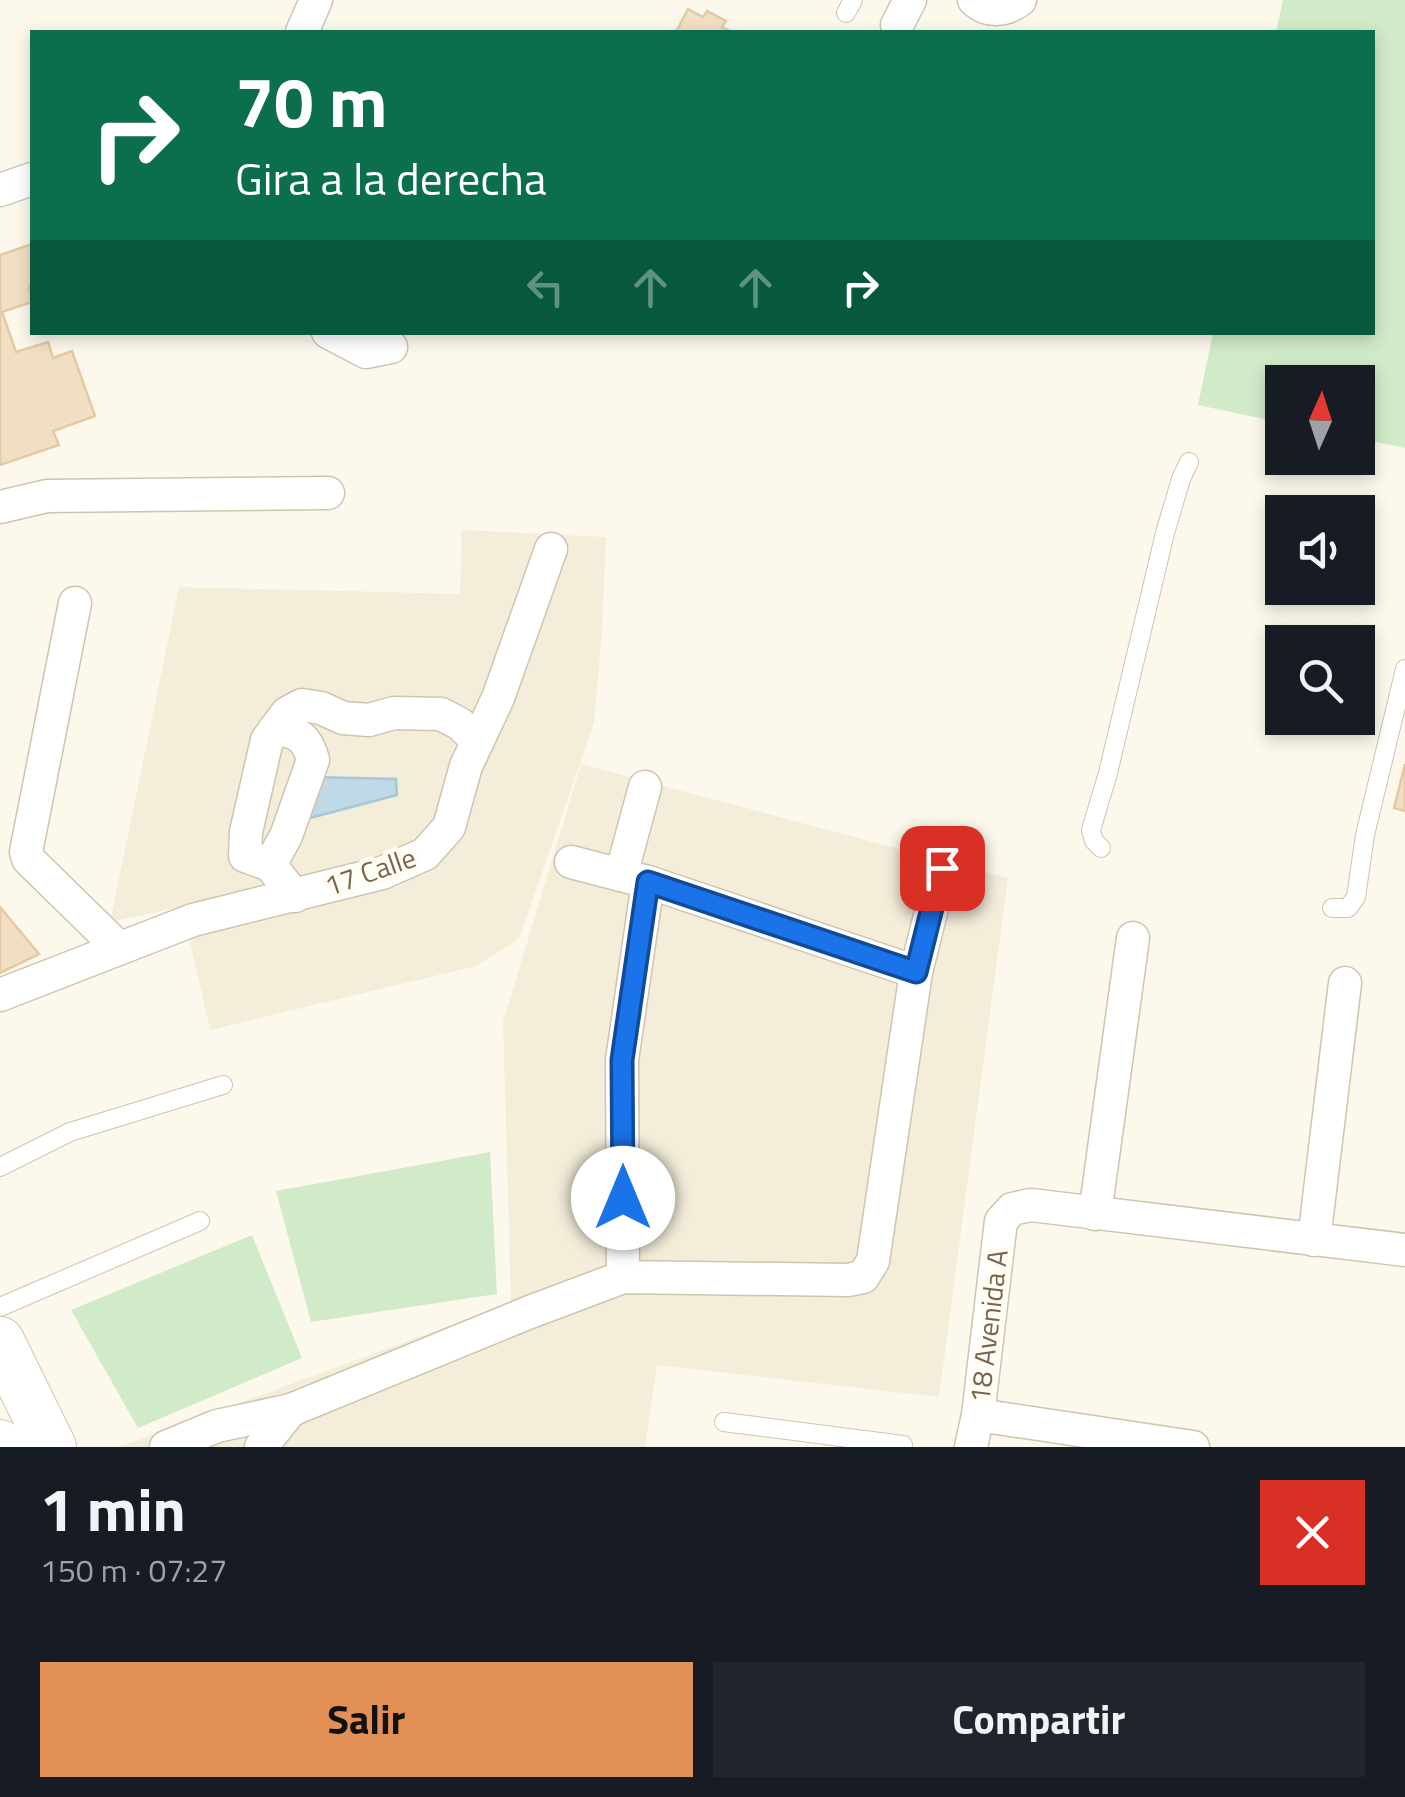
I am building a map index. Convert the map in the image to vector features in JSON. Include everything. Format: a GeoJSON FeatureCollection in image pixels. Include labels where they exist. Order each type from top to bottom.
{"type":"FeatureCollection","features":[{"type":"Feature","properties":{"kind":"main road"},"geometry":{"type":"LineString","coordinates":[[0,1341],[52,1447]]}},
{"type":"Feature","properties":{"kind":"street"},"geometry":{"type":"LineString","coordinates":[[303,30],[316,0]]}},
{"type":"Feature","properties":{"kind":"street"},"geometry":{"type":"LineString","coordinates":[[974,0],[995,10],[1020,0]]}},
{"type":"Feature","properties":{"kind":"street"},"geometry":{"type":"LineString","coordinates":[[0,190],[30,181]]}},
{"type":"Feature","properties":{"kind":"street"},"geometry":{"type":"LineString","coordinates":[[334,335],[366,352],[391,347]]}},
{"type":"Feature","properties":{"kind":"street"},"geometry":{"type":"LineString","coordinates":[[0,507],[47,496],[328,493]]}},
{"type":"Feature","properties":{"kind":"street","name":"17 Calle"},"geometry":{"type":"LineString","coordinates":[[0,994],[193,920],[382,873],[425,854],[449,828],[466,766],[498,698],[552,548]]}},
{"type":"Feature","properties":{"kind":"street"},"geometry":{"type":"LineString","coordinates":[[75,603],[26,852],[28,860],[119,948]]}},
{"type":"Feature","properties":{"kind":"street"},"geometry":{"type":"LineString","coordinates":[[294,896],[270,865],[246,856],[246,832],[261,760],[267,740],[287,713],[302,705],[321,708],[342,718],[368,720],[394,714],[441,714],[478,740]]}},
{"type":"Feature","properties":{"kind":"street"},"geometry":{"type":"LineString","coordinates":[[270,865],[286,836],[313,760],[303,738],[275,729]]}},
{"type":"Feature","properties":{"kind":"street"},"geometry":{"type":"LineString","coordinates":[[624,1276],[622,1060],[645,787]]}},
{"type":"Feature","properties":{"kind":"street"},"geometry":{"type":"LineString","coordinates":[[571,862],[635,878],[916,972]]}},
{"type":"Feature","properties":{"kind":"street"},"geometry":{"type":"LineString","coordinates":[[166,1447],[217,1426],[291,1410],[624,1276],[848,1280],[866,1274],[873,1261],[916,972],[942,868]]}},
{"type":"Feature","properties":{"kind":"street"},"geometry":{"type":"LineString","coordinates":[[1132,938],[1095,1214],[1405,1250]]}},
{"type":"Feature","properties":{"kind":"street"},"geometry":{"type":"LineString","coordinates":[[1314,1240],[1345,983]]}},
{"type":"Feature","properties":{"kind":"street","name":"18 Avenida A"},"geometry":{"type":"LineString","coordinates":[[974,1431],[1001,1222],[1012,1208],[1030,1205],[1095,1214]]}},
{"type":"Feature","properties":{"kind":"street"},"geometry":{"type":"LineString","coordinates":[[260,1447],[291,1410]]}},
{"type":"Feature","properties":{"kind":"street"},"geometry":{"type":"LineString","coordinates":[[974,1431],[1193,1447]]}},
{"type":"Feature","properties":{"kind":"lane"},"geometry":{"type":"LineString","coordinates":[[1101,848],[1091,830],[1165,533],[1189,462]]}},
{"type":"Feature","properties":{"kind":"lane"},"geometry":{"type":"LineString","coordinates":[[1332,908],[1348,908],[1356,897],[1365,835],[1405,669]]}},
{"type":"Feature","properties":{"kind":"lane"},"geometry":{"type":"LineString","coordinates":[[0,1167],[70,1132],[223,1086]]}},
{"type":"Feature","properties":{"kind":"lane"},"geometry":{"type":"LineString","coordinates":[[0,1307],[200,1221]]}},
{"type":"Feature","properties":{"kind":"lane"},"geometry":{"type":"LineString","coordinates":[[724,1422],[790,1439],[903,1445]]}},
{"type":"Feature","properties":{"kind":"shaded area"},"geometry":{"type":"Polygon","coordinates":[[[462,530],[606,537],[594,723],[519,939],[476,966],[210,1030],[182,907],[110,922],[179,587],[460,594],[462,530]]]}},
{"type":"Feature","properties":{"kind":"shaded area"},"geometry":{"type":"Polygon","coordinates":[[[581,764],[1008,878],[939,1397],[657,1365],[645,1447],[119,1447],[511,1303],[503,1022],[581,764]]]}},
{"type":"Feature","properties":{"kind":"green space"},"geometry":{"type":"Polygon","coordinates":[[[1283,0],[1405,0],[1405,448],[1375,442],[1375,365],[1265,365],[1265,419],[1198,405],[1213,335],[1375,335],[1375,30],[1276,30],[1283,0]]]}},
{"type":"Feature","properties":{"kind":"green space"},"geometry":{"type":"Polygon","coordinates":[[[490,1152],[497,1294],[311,1322],[276,1191],[490,1152]]]}},
{"type":"Feature","properties":{"kind":"green space"},"geometry":{"type":"Polygon","coordinates":[[[252,1235],[302,1358],[138,1428],[71,1310],[252,1235]]]}},
{"type":"Feature","properties":{"kind":"water"},"geometry":{"type":"Polygon","coordinates":[[[313,777],[396,779],[397,795],[306,819],[313,777]]]}},
{"type":"Feature","properties":{"kind":"building"},"geometry":{"type":"Polygon","coordinates":[[[688,9],[703,17],[707,11],[726,21],[722,27],[728,30],[677,30],[688,9]]]}},
{"type":"Feature","properties":{"kind":"building"},"geometry":{"type":"Polygon","coordinates":[[[30,245],[30,303],[2,312],[16,352],[48,342],[53,358],[72,351],[95,416],[53,431],[59,445],[0,465],[0,255],[30,245]]]}},
{"type":"Feature","properties":{"kind":"building"},"geometry":{"type":"Polygon","coordinates":[[[1405,764],[1405,811],[1394,808],[1405,764]]]}},
{"type":"Feature","properties":{"kind":"building"},"geometry":{"type":"Polygon","coordinates":[[[0,907],[39,954],[0,973],[0,907]]]}},
{"type":"Feature","properties":{"kind":"route"},"geometry":{"type":"LineString","coordinates":[[623,1198],[622,1060],[648,882],[916,972],[942,868]]}}]}
